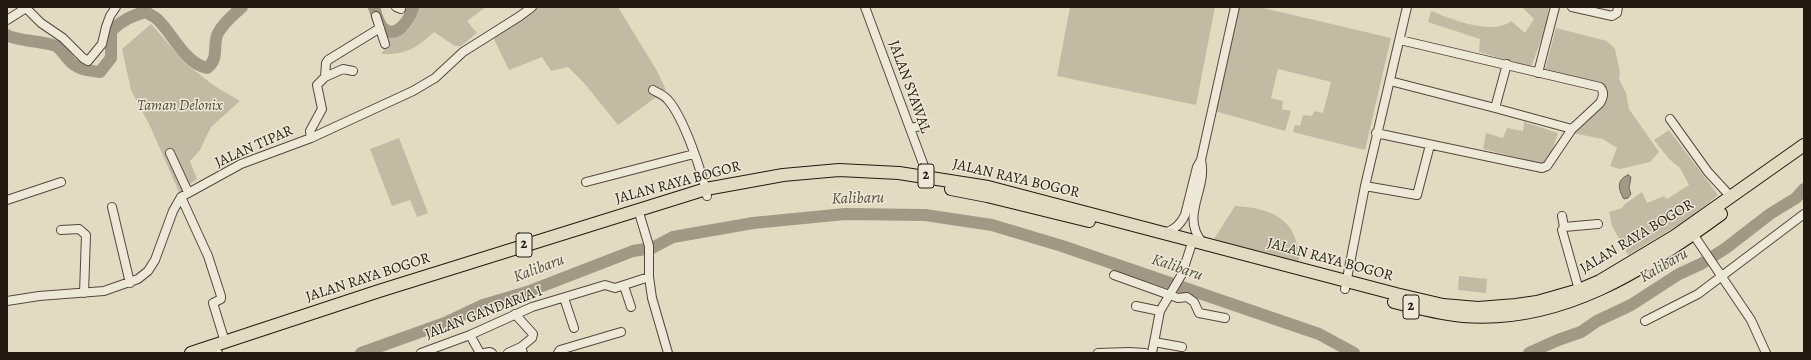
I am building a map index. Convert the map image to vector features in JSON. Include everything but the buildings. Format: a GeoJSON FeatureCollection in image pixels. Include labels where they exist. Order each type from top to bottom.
{"type":"FeatureCollection","features":[{"type":"Feature","properties":{"kind":"highway","name":"JALAN RAYA BOGOR"},"geometry":{"type":"LineString","coordinates":[[1502,312],[1579,290],[1600,281],[1675,236],[1804,145]]}},
{"type":"Feature","properties":{"kind":"highway","name":"JALAN RAYA BOGOR"},"geometry":{"type":"LineString","coordinates":[[216,353],[282,327],[557,234],[747,180],[809,172],[870,171],[928,177],[988,187],[1346,285],[1443,305],[1466,308],[1502,312],[1539,310],[1582,298],[1604,288],[1693,234],[1804,153]]}},
{"type":"Feature","properties":{"kind":"highway","name":"JALAN RAYA BOGOR"},"geometry":{"type":"LineString","coordinates":[[191,353],[225,342],[282,327],[640,216],[706,192],[813,178],[848,177],[899,180],[987,196],[1165,236]]}},
{"type":"Feature","properties":{"kind":"street"},"geometry":{"type":"LineString","coordinates":[[7,20],[25,7],[41,24],[63,38],[88,61],[102,44],[110,16],[116,7]]}},
{"type":"Feature","properties":{"kind":"street","name":"JALAN TIPAR"},"geometry":{"type":"LineString","coordinates":[[184,195],[241,164],[311,138],[394,101],[432,80],[463,52],[532,7]]}},
{"type":"Feature","properties":{"kind":"street","name":"JALAN SYAWAL"},"geometry":{"type":"LineString","coordinates":[[865,7],[928,177]]}},
{"type":"Feature","properties":{"kind":"street"},"geometry":{"type":"LineString","coordinates":[[1165,236],[1189,216],[1201,179],[1202,160],[1235,7]]}},
{"type":"Feature","properties":{"kind":"street"},"geometry":{"type":"LineString","coordinates":[[1346,285],[1376,133],[1407,7]]}},
{"type":"Feature","properties":{"kind":"street"},"geometry":{"type":"LineString","coordinates":[[1538,73],[1555,7]]}},
{"type":"Feature","properties":{"kind":"street"},"geometry":{"type":"LineString","coordinates":[[1572,7],[1612,16],[1617,13],[1618,7]]}},
{"type":"Feature","properties":{"kind":"street"},"geometry":{"type":"LineString","coordinates":[[376,16],[385,44]]}},
{"type":"Feature","properties":{"kind":"street"},"geometry":{"type":"LineString","coordinates":[[325,77],[326,63],[328,60],[380,28]]}},
{"type":"Feature","properties":{"kind":"street"},"geometry":{"type":"LineString","coordinates":[[1376,133],[1542,168],[1547,166],[1572,129],[1600,103],[1603,94],[1600,87],[1400,40]]}},
{"type":"Feature","properties":{"kind":"street"},"geometry":{"type":"LineString","coordinates":[[1495,108],[1507,64]]}},
{"type":"Feature","properties":{"kind":"street"},"geometry":{"type":"LineString","coordinates":[[311,138],[310,130],[322,109],[318,84],[325,77],[343,70],[353,71]]}},
{"type":"Feature","properties":{"kind":"street"},"geometry":{"type":"LineString","coordinates":[[1390,81],[1572,129]]}},
{"type":"Feature","properties":{"kind":"street"},"geometry":{"type":"LineString","coordinates":[[653,90],[663,95],[671,104],[694,154],[706,192]]}},
{"type":"Feature","properties":{"kind":"street"},"geometry":{"type":"LineString","coordinates":[[1670,119],[1708,172],[1731,197]]}},
{"type":"Feature","properties":{"kind":"street"},"geometry":{"type":"LineString","coordinates":[[910,128],[922,126]]}},
{"type":"Feature","properties":{"kind":"street"},"geometry":{"type":"LineString","coordinates":[[1365,186],[1414,196],[1417,195],[1430,145]]}},
{"type":"Feature","properties":{"kind":"street"},"geometry":{"type":"LineString","coordinates":[[170,153],[222,296],[221,299],[213,304],[225,342]]}},
{"type":"Feature","properties":{"kind":"street"},"geometry":{"type":"LineString","coordinates":[[586,182],[694,154]]}},
{"type":"Feature","properties":{"kind":"street"},"geometry":{"type":"LineString","coordinates":[[7,200],[61,182]]}},
{"type":"Feature","properties":{"kind":"street"},"geometry":{"type":"LineString","coordinates":[[7,301],[104,291],[130,283],[142,276],[152,265],[175,206],[184,195]]}},
{"type":"Feature","properties":{"kind":"street"},"geometry":{"type":"LineString","coordinates":[[112,207],[130,283]]}},
{"type":"Feature","properties":{"kind":"street"},"geometry":{"type":"LineString","coordinates":[[1645,321],[1698,294],[1804,214]]}},
{"type":"Feature","properties":{"kind":"street"},"geometry":{"type":"LineString","coordinates":[[640,216],[649,246],[649,277],[652,298],[668,353]]}},
{"type":"Feature","properties":{"kind":"street"},"geometry":{"type":"LineString","coordinates":[[1152,353],[1160,311],[1182,274],[1203,246],[1196,235],[1189,216]]}},
{"type":"Feature","properties":{"kind":"street"},"geometry":{"type":"LineString","coordinates":[[1562,216],[1564,227],[1562,231],[1579,290]]}},
{"type":"Feature","properties":{"kind":"street"},"geometry":{"type":"LineString","coordinates":[[1564,227],[1598,224]]}},
{"type":"Feature","properties":{"kind":"street"},"geometry":{"type":"LineString","coordinates":[[61,230],[79,229],[86,236],[84,293]]}},
{"type":"Feature","properties":{"kind":"street"},"geometry":{"type":"LineString","coordinates":[[1693,234],[1751,320],[1766,353]]}},
{"type":"Feature","properties":{"kind":"street"},"geometry":{"type":"LineString","coordinates":[[1114,275],[1172,292],[1178,298],[1190,298],[1194,302],[1196,310],[1199,313],[1225,318]]}},
{"type":"Feature","properties":{"kind":"street","name":"JALAN GANDARIA I"},"geometry":{"type":"LineString","coordinates":[[426,352],[470,335],[515,314],[605,285],[615,288],[649,277]]}},
{"type":"Feature","properties":{"kind":"street"},"geometry":{"type":"LineString","coordinates":[[624,286],[631,307]]}},
{"type":"Feature","properties":{"kind":"street"},"geometry":{"type":"LineString","coordinates":[[564,298],[574,328]]}},
{"type":"Feature","properties":{"kind":"street"},"geometry":{"type":"LineString","coordinates":[[1136,306],[1160,311]]}},
{"type":"Feature","properties":{"kind":"street"},"geometry":{"type":"LineString","coordinates":[[508,353],[522,350],[534,336],[515,314]]}},
{"type":"Feature","properties":{"kind":"street"},"geometry":{"type":"LineString","coordinates":[[558,353],[560,350],[620,332]]}},
{"type":"Feature","properties":{"kind":"street"},"geometry":{"type":"LineString","coordinates":[[470,335],[480,353]]}},
{"type":"Feature","properties":{"kind":"street"},"geometry":{"type":"LineString","coordinates":[[1154,342],[1182,348]]}},
{"type":"Feature","properties":{"kind":"street"},"geometry":{"type":"LineString","coordinates":[[1098,352],[1144,353]]}},
{"type":"Feature","properties":{"kind":"street"},"geometry":{"type":"LineString","coordinates":[[484,353],[492,353]]}},
{"type":"Feature","properties":{"kind":"green space"},"geometry":{"type":"Polygon","coordinates":[[[417,7],[486,7],[467,21],[477,33],[461,46],[455,46],[434,32],[416,46],[404,52],[381,54],[387,46],[390,36],[401,34],[410,28],[415,19],[417,7]]]}},
{"type":"Feature","properties":{"kind":"green space"},"geometry":{"type":"Polygon","coordinates":[[[533,7],[618,7],[657,71],[666,90],[618,125],[584,83],[568,67],[551,71],[542,57],[509,70],[492,35],[533,7]]]}},
{"type":"Feature","properties":{"kind":"green space"},"geometry":{"type":"Polygon","coordinates":[[[1070,7],[1215,7],[1196,105],[1057,76],[1070,7]]]}},
{"type":"Feature","properties":{"kind":"green space"},"geometry":{"type":"Polygon","coordinates":[[[1239,7],[1259,7],[1391,38],[1365,150],[1293,132],[1295,125],[1300,126],[1303,115],[1312,116],[1314,111],[1323,113],[1331,82],[1278,69],[1271,98],[1283,101],[1282,109],[1291,111],[1285,131],[1215,111],[1239,7]]]}},
{"type":"Feature","properties":{"kind":"green space"},"geometry":{"type":"Polygon","coordinates":[[[1522,7],[1549,7],[1545,30],[1531,67],[1479,52],[1480,39],[1428,22],[1431,11],[1460,22],[1483,27],[1494,27],[1511,21],[1525,33],[1534,19],[1522,7]]]}},
{"type":"Feature","properties":{"kind":"green space","name":"Taman Delonix"},"geometry":{"type":"Polygon","coordinates":[[[151,24],[185,63],[213,85],[240,101],[211,127],[200,150],[190,161],[197,179],[179,192],[150,126],[131,90],[122,49],[151,24]]]}},
{"type":"Feature","properties":{"kind":"green space"},"geometry":{"type":"Polygon","coordinates":[[[1556,28],[1607,41],[1615,49],[1620,72],[1619,79],[1626,93],[1629,109],[1659,152],[1650,162],[1620,169],[1610,166],[1617,148],[1603,139],[1572,133],[1603,104],[1597,83],[1545,70],[1556,28]]]}},
{"type":"Feature","properties":{"kind":"green space"},"geometry":{"type":"Polygon","coordinates":[[[1524,122],[1558,133],[1547,165],[1483,149],[1486,133],[1503,138],[1507,128],[1523,131],[1524,122]]]}},
{"type":"Feature","properties":{"kind":"green space"},"geometry":{"type":"Polygon","coordinates":[[[1669,130],[1718,195],[1687,220],[1628,255],[1612,226],[1609,212],[1622,208],[1625,204],[1642,192],[1647,203],[1664,196],[1667,199],[1689,185],[1680,168],[1669,159],[1654,140],[1669,130]]]}},
{"type":"Feature","properties":{"kind":"green space"},"geometry":{"type":"Polygon","coordinates":[[[399,138],[428,213],[417,217],[410,200],[392,206],[370,149],[399,138]]]}},
{"type":"Feature","properties":{"kind":"green space"},"geometry":{"type":"Polygon","coordinates":[[[1235,206],[1249,207],[1272,214],[1289,226],[1298,248],[1299,262],[1214,239],[1235,206]]]}},
{"type":"Feature","properties":{"kind":"green space"},"geometry":{"type":"Polygon","coordinates":[[[1459,276],[1487,279],[1486,293],[1458,290],[1459,276]]]}},
{"type":"Feature","properties":{"kind":"shaded area"},"geometry":{"type":"Polygon","coordinates":[[[1628,175],[1631,177],[1629,188],[1631,194],[1628,198],[1624,199],[1620,192],[1619,185],[1621,179],[1628,175]]]}},
{"type":"Feature","properties":{"kind":"waterway"},"geometry":{"type":"LineString","coordinates":[[7,35],[17,39],[51,44],[56,46],[75,66],[100,72],[111,58],[111,31],[127,19],[146,12],[158,20],[192,61],[207,68],[215,56],[216,37],[220,29],[242,7]]}},
{"type":"Feature","properties":{"kind":"waterway"},"geometry":{"type":"LineString","coordinates":[[374,7],[381,26],[388,31],[393,32],[402,27],[409,17],[413,7]]}},
{"type":"Feature","properties":{"kind":"waterway","name":"Kalibaru"},"geometry":{"type":"LineString","coordinates":[[1529,353],[1581,332],[1597,321],[1631,305],[1679,274],[1701,264],[1726,248],[1770,214],[1796,198],[1804,189]]}},
{"type":"Feature","properties":{"kind":"waterway","name":"Kalibaru"},"geometry":{"type":"LineString","coordinates":[[361,353],[445,323],[483,305],[527,292],[633,251],[652,248],[673,237],[753,223],[845,214],[925,215],[992,225],[1062,246],[1319,334],[1354,353]]}}]}
